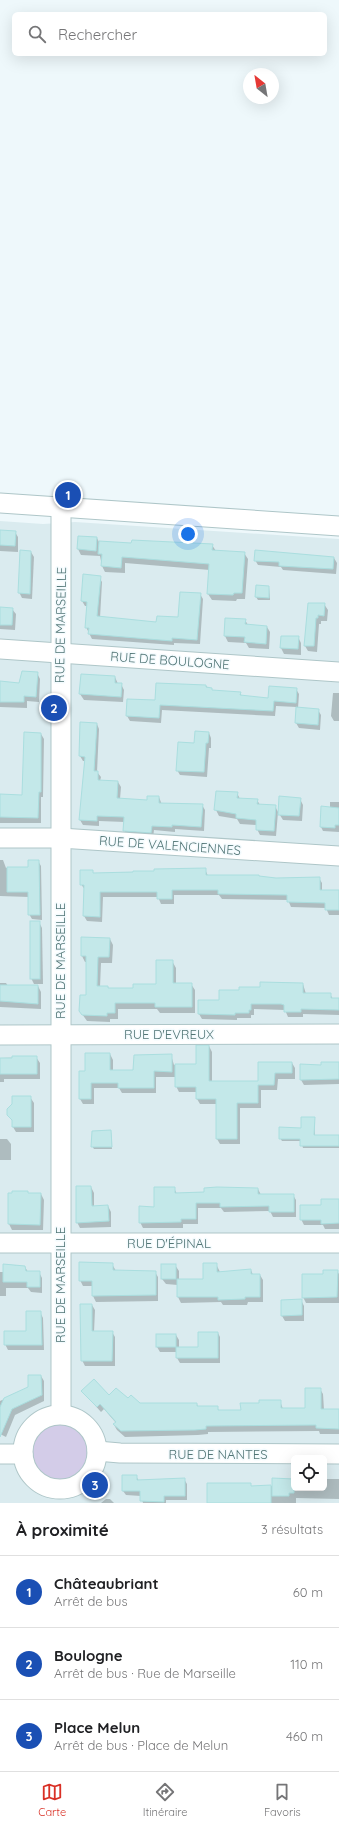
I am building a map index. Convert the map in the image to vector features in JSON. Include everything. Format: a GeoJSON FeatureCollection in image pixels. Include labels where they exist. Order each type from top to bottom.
{"type":"FeatureCollection","features":[{"type":"Feature","properties":{"kind":"street"},"geometry":{"type":"LineString","coordinates":[[0,503],[339,526]]}},
{"type":"Feature","properties":{"kind":"street","name":"RUE DE MARSEILLE"},"geometry":{"type":"LineString","coordinates":[[61,507],[61,1414]]}},
{"type":"Feature","properties":{"kind":"street","name":"RUE DE BOULOGNE"},"geometry":{"type":"LineString","coordinates":[[0,649],[339,672]]}},
{"type":"Feature","properties":{"kind":"street","name":"RUE DE VALENCIENNES"},"geometry":{"type":"LineString","coordinates":[[0,838],[60,838],[339,856]]}},
{"type":"Feature","properties":{"kind":"street","name":"RUE D'EVREUX"},"geometry":{"type":"LineString","coordinates":[[0,1035],[339,1034]]}},
{"type":"Feature","properties":{"kind":"street","name":"RUE D'ÉPINAL"},"geometry":{"type":"LineString","coordinates":[[0,1243],[339,1243]]}},
{"type":"Feature","properties":{"kind":"street"},"geometry":{"type":"LineString","coordinates":[[61,1414],[74,1417],[91,1431],[97,1452],[95,1463],[90,1473],[82,1481],[61,1496],[30,1475],[22,1454],[27,1434],[34,1425],[42,1419],[61,1414]]}},
{"type":"Feature","properties":{"kind":"street","name":"RUE DE NANTES"},"geometry":{"type":"LineString","coordinates":[[97,1452],[339,1454]]}},
{"type":"Feature","properties":{"kind":"street"},"geometry":{"type":"LineString","coordinates":[[0,1454],[22,1454]]}},
{"type":"Feature","properties":{"kind":"shaded area"},"geometry":{"type":"Polygon","coordinates":[[[0,521],[43,524],[75,522],[339,539],[339,1503],[0,1503],[0,521]]]}},
{"type":"Feature","properties":{"kind":"shaded area"},"geometry":{"type":"Polygon","coordinates":[[[54,1424],[66,1424],[77,1429],[85,1437],[90,1448],[88,1466],[77,1479],[66,1484],[54,1484],[43,1479],[35,1471],[30,1460],[30,1448],[35,1437],[43,1429],[54,1424]]]}},
{"type":"Feature","properties":{"kind":"building"},"geometry":{"type":"Polygon","coordinates":[[[0,530],[16,531],[15,546],[0,545],[0,530]]]}},
{"type":"Feature","properties":{"kind":"building"},"geometry":{"type":"Polygon","coordinates":[[[78,536],[97,537],[96,551],[77,549],[78,536]]]}},
{"type":"Feature","properties":{"kind":"building"},"geometry":{"type":"Polygon","coordinates":[[[132,540],[213,544],[212,550],[245,552],[242,593],[234,593],[233,595],[207,594],[209,564],[122,557],[121,568],[101,566],[102,554],[98,554],[99,541],[131,543],[132,540]]]}},
{"type":"Feature","properties":{"kind":"building"},"geometry":{"type":"Polygon","coordinates":[[[20,550],[31,551],[30,594],[18,593],[20,550]]]}},
{"type":"Feature","properties":{"kind":"building"},"geometry":{"type":"Polygon","coordinates":[[[255,550],[334,557],[333,569],[279,566],[279,562],[254,561],[255,550]]]}},
{"type":"Feature","properties":{"kind":"building"},"geometry":{"type":"Polygon","coordinates":[[[83,574],[101,576],[97,616],[156,622],[157,616],[178,617],[180,592],[201,593],[197,640],[172,638],[172,641],[88,634],[89,628],[85,628],[87,602],[81,601],[83,574]]]}},
{"type":"Feature","properties":{"kind":"building"},"geometry":{"type":"Polygon","coordinates":[[[256,585],[269,586],[269,598],[255,597],[256,585]]]}},
{"type":"Feature","properties":{"kind":"building"},"geometry":{"type":"Polygon","coordinates":[[[308,603],[325,603],[324,616],[318,615],[318,618],[316,618],[314,646],[304,646],[308,603]]]}},
{"type":"Feature","properties":{"kind":"building"},"geometry":{"type":"Polygon","coordinates":[[[0,607],[13,608],[12,625],[0,625],[0,607]]]}},
{"type":"Feature","properties":{"kind":"building"},"geometry":{"type":"Polygon","coordinates":[[[225,618],[246,619],[245,624],[267,626],[266,644],[244,642],[245,637],[224,636],[225,618]]]}},
{"type":"Feature","properties":{"kind":"building"},"geometry":{"type":"Polygon","coordinates":[[[281,636],[299,636],[298,649],[280,648],[281,636]]]}},
{"type":"Feature","properties":{"kind":"building"},"geometry":{"type":"Polygon","coordinates":[[[22,671],[38,672],[36,697],[24,696],[24,702],[0,702],[0,681],[19,683],[22,671]]]}},
{"type":"Feature","properties":{"kind":"building"},"geometry":{"type":"Polygon","coordinates":[[[81,674],[115,676],[115,683],[122,683],[121,697],[79,694],[81,674]]]}},
{"type":"Feature","properties":{"kind":"building"},"geometry":{"type":"Polygon","coordinates":[[[156,683],[206,685],[206,687],[212,688],[212,690],[241,692],[240,695],[268,698],[269,686],[297,688],[296,703],[274,701],[273,711],[160,705],[159,718],[126,716],[127,699],[155,700],[156,683]]]}},
{"type":"Feature","properties":{"kind":"building"},"geometry":{"type":"Polygon","coordinates":[[[296,707],[319,709],[318,725],[295,723],[296,707]]]}},
{"type":"Feature","properties":{"kind":"building"},"geometry":{"type":"Polygon","coordinates":[[[80,722],[97,723],[94,771],[98,771],[98,780],[118,781],[117,798],[147,800],[147,796],[159,796],[159,803],[203,804],[201,827],[172,825],[172,827],[152,826],[151,833],[123,831],[124,817],[97,816],[97,821],[79,820],[85,757],[79,756],[80,722]]]}},
{"type":"Feature","properties":{"kind":"building"},"geometry":{"type":"Polygon","coordinates":[[[195,731],[209,732],[208,743],[206,743],[204,772],[176,771],[178,742],[194,743],[195,731]]]}},
{"type":"Feature","properties":{"kind":"building"},"geometry":{"type":"Polygon","coordinates":[[[24,732],[41,733],[41,792],[39,792],[38,818],[0,817],[0,794],[22,795],[24,732]]]}},
{"type":"Feature","properties":{"kind":"building"},"geometry":{"type":"Polygon","coordinates":[[[216,791],[238,792],[237,798],[258,799],[257,804],[276,805],[274,831],[256,830],[256,820],[236,818],[236,814],[214,810],[216,791]]]}},
{"type":"Feature","properties":{"kind":"building"},"geometry":{"type":"Polygon","coordinates":[[[279,796],[301,798],[299,816],[278,815],[279,796]]]}},
{"type":"Feature","properties":{"kind":"building"},"geometry":{"type":"Polygon","coordinates":[[[321,806],[339,808],[339,825],[335,825],[335,828],[320,827],[321,806]]]}},
{"type":"Feature","properties":{"kind":"building"},"geometry":{"type":"Polygon","coordinates":[[[28,860],[39,860],[40,915],[28,915],[28,892],[7,892],[7,867],[28,867],[28,860]]]}},
{"type":"Feature","properties":{"kind":"building"},"geometry":{"type":"Polygon","coordinates":[[[206,868],[206,875],[259,875],[276,878],[320,877],[320,890],[339,890],[339,910],[325,910],[325,903],[287,902],[287,895],[218,894],[218,890],[172,890],[172,899],[157,899],[157,892],[100,892],[100,917],[83,916],[84,885],[80,885],[80,870],[93,870],[93,873],[154,871],[154,869],[206,868]]]}},
{"type":"Feature","properties":{"kind":"building"},"geometry":{"type":"Polygon","coordinates":[[[30,921],[40,921],[40,979],[30,979],[30,921]]]}},
{"type":"Feature","properties":{"kind":"building"},"geometry":{"type":"Polygon","coordinates":[[[81,937],[110,938],[109,957],[98,957],[97,986],[108,986],[108,988],[133,988],[133,984],[156,984],[156,960],[173,960],[173,983],[192,983],[192,1007],[155,1007],[155,1003],[115,1003],[115,1013],[107,1013],[107,1016],[82,1015],[79,1011],[80,995],[86,995],[86,956],[81,956],[81,937]]]}},
{"type":"Feature","properties":{"kind":"building"},"geometry":{"type":"Polygon","coordinates":[[[260,982],[303,983],[303,993],[331,993],[331,998],[339,998],[339,1010],[301,1009],[301,1012],[284,1012],[284,1005],[281,1004],[251,1004],[251,1010],[249,1010],[249,1013],[235,1013],[235,1015],[198,1014],[198,1000],[219,1000],[219,990],[239,990],[239,987],[260,987],[260,982]]]}},
{"type":"Feature","properties":{"kind":"building"},"geometry":{"type":"Polygon","coordinates":[[[0,985],[38,985],[38,1004],[0,1001],[0,985]]]}},
{"type":"Feature","properties":{"kind":"building"},"geometry":{"type":"Polygon","coordinates":[[[196,1045],[209,1045],[209,1081],[258,1081],[258,1062],[292,1062],[292,1073],[275,1073],[274,1085],[258,1085],[258,1103],[237,1103],[237,1139],[216,1139],[216,1099],[196,1099],[196,1087],[175,1087],[175,1064],[196,1064],[196,1045]]]}},
{"type":"Feature","properties":{"kind":"building"},"geometry":{"type":"Polygon","coordinates":[[[85,1053],[110,1053],[110,1070],[133,1070],[134,1055],[172,1054],[172,1072],[154,1071],[154,1088],[118,1088],[118,1083],[91,1083],[91,1099],[79,1099],[79,1071],[85,1071],[85,1053]]]}},
{"type":"Feature","properties":{"kind":"building"},"geometry":{"type":"Polygon","coordinates":[[[12,1056],[37,1056],[37,1074],[0,1074],[0,1058],[12,1058],[12,1056]]]}},
{"type":"Feature","properties":{"kind":"building"},"geometry":{"type":"Polygon","coordinates":[[[321,1062],[339,1062],[339,1079],[300,1080],[300,1064],[321,1065],[321,1062]]]}},
{"type":"Feature","properties":{"kind":"building"},"geometry":{"type":"Polygon","coordinates":[[[12,1096],[31,1096],[31,1127],[12,1127],[12,1120],[7,1115],[7,1109],[12,1104],[12,1096]]]}},
{"type":"Feature","properties":{"kind":"building"},"geometry":{"type":"Polygon","coordinates":[[[301,1117],[315,1117],[314,1135],[339,1135],[339,1146],[300,1146],[300,1139],[279,1139],[279,1127],[301,1128],[301,1117]]]}},
{"type":"Feature","properties":{"kind":"building"},"geometry":{"type":"Polygon","coordinates":[[[111,1130],[112,1147],[91,1147],[92,1131],[111,1130]]]}},
{"type":"Feature","properties":{"kind":"building"},"geometry":{"type":"Polygon","coordinates":[[[76,1186],[91,1186],[92,1206],[108,1205],[109,1221],[76,1223],[76,1186]]]}},
{"type":"Feature","properties":{"kind":"building"},"geometry":{"type":"Polygon","coordinates":[[[154,1187],[175,1187],[175,1193],[204,1192],[204,1188],[217,1187],[258,1188],[258,1194],[294,1194],[294,1212],[269,1212],[269,1206],[220,1207],[220,1203],[196,1203],[196,1219],[181,1219],[181,1222],[139,1223],[139,1206],[154,1207],[154,1187]]]}},
{"type":"Feature","properties":{"kind":"building"},"geometry":{"type":"Polygon","coordinates":[[[12,1191],[41,1193],[40,1225],[8,1224],[8,1193],[12,1193],[12,1191]]]}},
{"type":"Feature","properties":{"kind":"building"},"geometry":{"type":"Polygon","coordinates":[[[321,1199],[339,1199],[339,1223],[321,1224],[321,1220],[300,1220],[300,1205],[321,1205],[321,1199]]]}},
{"type":"Feature","properties":{"kind":"building"},"geometry":{"type":"Polygon","coordinates":[[[79,1262],[113,1263],[113,1270],[156,1271],[156,1295],[92,1296],[92,1281],[79,1281],[79,1262]]]}},
{"type":"Feature","properties":{"kind":"building"},"geometry":{"type":"Polygon","coordinates":[[[203,1263],[217,1263],[217,1272],[251,1269],[251,1274],[260,1274],[260,1297],[218,1300],[218,1297],[177,1297],[177,1279],[203,1279],[203,1263]]]}},
{"type":"Feature","properties":{"kind":"building"},"geometry":{"type":"Polygon","coordinates":[[[3,1264],[25,1266],[26,1271],[40,1271],[40,1287],[27,1287],[27,1282],[3,1282],[3,1264]]]}},
{"type":"Feature","properties":{"kind":"building"},"geometry":{"type":"Polygon","coordinates":[[[161,1264],[176,1264],[176,1279],[161,1279],[161,1264]]]}},
{"type":"Feature","properties":{"kind":"building"},"geometry":{"type":"Polygon","coordinates":[[[323,1270],[338,1270],[337,1297],[302,1298],[302,1274],[323,1274],[323,1270]]]}},
{"type":"Feature","properties":{"kind":"building"},"geometry":{"type":"Polygon","coordinates":[[[302,1299],[302,1315],[281,1316],[281,1300],[302,1299]]]}},
{"type":"Feature","properties":{"kind":"building"},"geometry":{"type":"Polygon","coordinates":[[[80,1304],[92,1304],[92,1331],[113,1331],[112,1361],[81,1361],[80,1304]]]}},
{"type":"Feature","properties":{"kind":"building"},"geometry":{"type":"Polygon","coordinates":[[[26,1311],[41,1311],[42,1345],[4,1345],[4,1331],[26,1331],[26,1311]]]}},
{"type":"Feature","properties":{"kind":"building"},"geometry":{"type":"Polygon","coordinates":[[[198,1332],[218,1332],[218,1358],[176,1358],[176,1347],[198,1347],[198,1332]]]}},
{"type":"Feature","properties":{"kind":"building"},"geometry":{"type":"Polygon","coordinates":[[[156,1334],[176,1334],[176,1347],[156,1347],[156,1334]]]}},
{"type":"Feature","properties":{"kind":"building"},"geometry":{"type":"Polygon","coordinates":[[[28,1375],[41,1375],[42,1395],[12,1409],[0,1437],[0,1407],[4,1398],[28,1387],[28,1375]]]}},
{"type":"Feature","properties":{"kind":"building"},"geometry":{"type":"Polygon","coordinates":[[[94,1379],[109,1395],[116,1388],[128,1398],[131,1395],[140,1403],[197,1403],[197,1406],[218,1406],[218,1410],[241,1410],[240,1403],[259,1403],[259,1400],[281,1400],[281,1408],[305,1408],[305,1388],[321,1388],[321,1409],[339,1409],[339,1429],[316,1428],[316,1425],[206,1426],[206,1429],[195,1430],[121,1431],[113,1424],[116,1422],[100,1404],[97,1407],[81,1391],[94,1379]]]}},
{"type":"Feature","properties":{"kind":"building"},"geometry":{"type":"Polygon","coordinates":[[[122,1475],[137,1475],[137,1480],[185,1478],[185,1496],[164,1496],[164,1502],[140,1501],[140,1491],[122,1491],[122,1475]]]}},
{"type":"Feature","properties":{"kind":"building"},"geometry":{"type":"Polygon","coordinates":[[[272,1478],[291,1479],[291,1491],[294,1491],[294,1493],[289,1493],[289,1496],[272,1496],[272,1478]]]}},
{"type":"Feature","properties":{"kind":"building"},"geometry":{"type":"Polygon","coordinates":[[[207,1483],[251,1483],[251,1486],[271,1485],[271,1503],[207,1503],[207,1483]]]}},
{"type":"Feature","properties":{"kind":"place","name":"Châteaubriant"},"geometry":{"type":"Point","coordinates":[68,495]}},
{"type":"Feature","properties":{"kind":"place","name":"Boulogne"},"geometry":{"type":"Point","coordinates":[54,708]}},
{"type":"Feature","properties":{"kind":"place","name":"Place Melun"},"geometry":{"type":"Point","coordinates":[95,1485]}}]}
